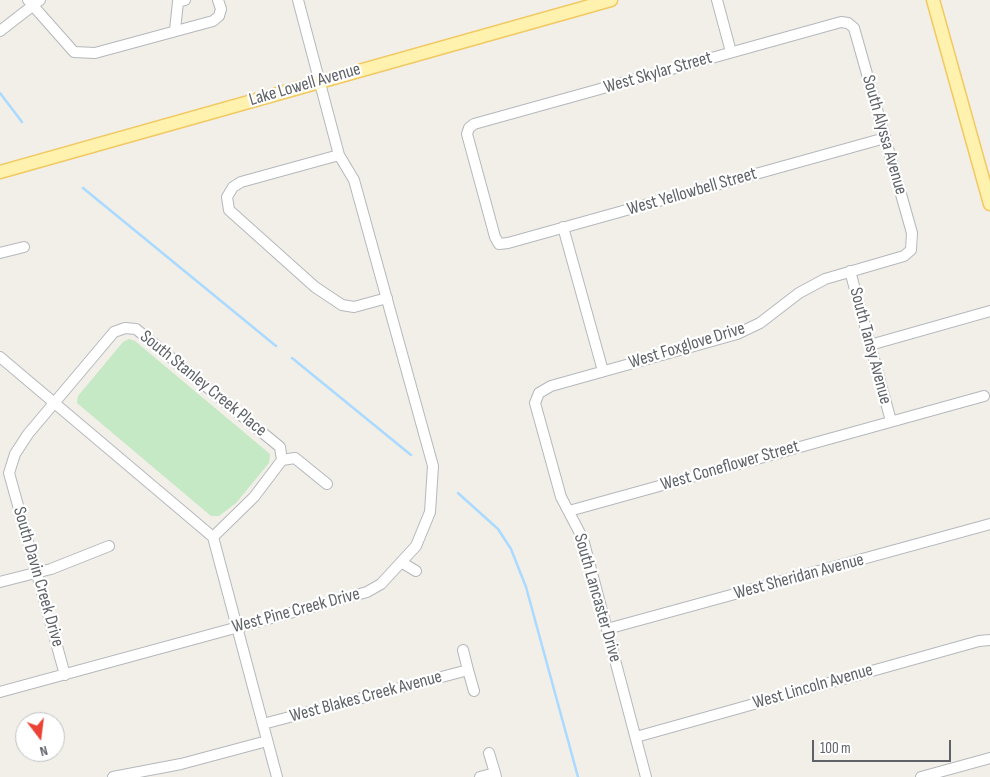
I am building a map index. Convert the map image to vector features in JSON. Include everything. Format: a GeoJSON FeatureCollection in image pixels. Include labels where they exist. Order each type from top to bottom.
{"type":"FeatureCollection","features":[{"type":"Feature","properties":{"kind":"main road","name":"Lake Lowell Avenue"},"geometry":{"type":"LineString","coordinates":[[0,172],[612,0]]}},
{"type":"Feature","properties":{"kind":"main road"},"geometry":{"type":"LineString","coordinates":[[933,0],[990,204]]}},
{"type":"Feature","properties":{"kind":"street"},"geometry":{"type":"LineString","coordinates":[[175,30],[178,2],[185,0]]}},
{"type":"Feature","properties":{"kind":"street"},"geometry":{"type":"LineString","coordinates":[[0,31],[34,2],[74,52],[95,53],[213,21],[219,16],[221,9],[218,0]]}},
{"type":"Feature","properties":{"kind":"street","name":"West Pine Creek Drive"},"geometry":{"type":"LineString","coordinates":[[0,692],[367,592],[380,584],[416,546],[430,512],[433,466],[354,180],[339,155],[298,0]]}},
{"type":"Feature","properties":{"kind":"street"},"geometry":{"type":"LineString","coordinates":[[717,0],[731,52]]}},
{"type":"Feature","properties":{"kind":"street","name":"West Skylar Street"},"geometry":{"type":"LineString","coordinates":[[500,244],[495,237],[467,134],[469,128],[483,121],[731,52],[841,22],[848,23]]}},
{"type":"Feature","properties":{"kind":"street","name":"South Alyssa Avenue"},"geometry":{"type":"LineString","coordinates":[[848,23],[854,28],[912,232],[910,250]]}},
{"type":"Feature","properties":{"kind":"street","name":"West Yellowbell Street"},"geometry":{"type":"LineString","coordinates":[[500,244],[564,228],[885,138]]}},
{"type":"Feature","properties":{"kind":"street"},"geometry":{"type":"LineString","coordinates":[[339,155],[241,182],[233,187],[227,197],[229,210],[315,287],[342,304],[354,307],[387,298]]}},
{"type":"Feature","properties":{"kind":"street"},"geometry":{"type":"LineString","coordinates":[[564,228],[603,371]]}},
{"type":"Feature","properties":{"kind":"street"},"geometry":{"type":"LineString","coordinates":[[0,253],[24,247]]}},
{"type":"Feature","properties":{"kind":"street","name":"West Foxglove Drive"},"geometry":{"type":"LineString","coordinates":[[539,393],[551,386],[737,334],[760,323],[799,293],[825,279],[904,256],[910,250]]}},
{"type":"Feature","properties":{"kind":"street","name":"South Tansy Avenue"},"geometry":{"type":"LineString","coordinates":[[850,271],[891,421]]}},
{"type":"Feature","properties":{"kind":"street"},"geometry":{"type":"LineString","coordinates":[[870,345],[990,311]]}},
{"type":"Feature","properties":{"kind":"street","name":"South Stanley Creek Place"},"geometry":{"type":"LineString","coordinates":[[53,403],[114,332],[125,328],[136,329],[280,447],[282,460]]}},
{"type":"Feature","properties":{"kind":"street"},"geometry":{"type":"LineString","coordinates":[[0,357],[213,537],[277,777]]}},
{"type":"Feature","properties":{"kind":"street","name":"South Lancaster Drive"},"geometry":{"type":"LineString","coordinates":[[539,393],[535,403],[561,497],[583,539],[646,777]]}},
{"type":"Feature","properties":{"kind":"street","name":"West Coneflower Street"},"geometry":{"type":"LineString","coordinates":[[569,511],[984,396]]}},
{"type":"Feature","properties":{"kind":"street","name":"South Davin Creek Drive"},"geometry":{"type":"LineString","coordinates":[[53,403],[15,454],[4,474],[37,573],[65,675]]}},
{"type":"Feature","properties":{"kind":"street"},"geometry":{"type":"LineString","coordinates":[[213,537],[254,497],[282,460],[295,458],[327,484]]}},
{"type":"Feature","properties":{"kind":"street","name":"West Sheridan Avenue"},"geometry":{"type":"LineString","coordinates":[[607,629],[990,524]]}},
{"type":"Feature","properties":{"kind":"street"},"geometry":{"type":"LineString","coordinates":[[0,582],[37,573],[109,546]]}},
{"type":"Feature","properties":{"kind":"street"},"geometry":{"type":"LineString","coordinates":[[402,562],[416,571]]}},
{"type":"Feature","properties":{"kind":"street","name":"West Lincoln Avenue"},"geometry":{"type":"LineString","coordinates":[[636,737],[979,641],[990,640]]}},
{"type":"Feature","properties":{"kind":"street"},"geometry":{"type":"LineString","coordinates":[[463,650],[474,691]]}},
{"type":"Feature","properties":{"kind":"street","name":"West Blakes Creek Avenue"},"geometry":{"type":"LineString","coordinates":[[263,724],[468,670]]}},
{"type":"Feature","properties":{"kind":"street"},"geometry":{"type":"LineString","coordinates":[[113,777],[181,764],[268,741]]}},
{"type":"Feature","properties":{"kind":"street"},"geometry":{"type":"LineString","coordinates":[[480,777],[495,775],[490,753]]}},
{"type":"Feature","properties":{"kind":"street"},"geometry":{"type":"LineString","coordinates":[[920,777],[990,758]]}},
{"type":"Feature","properties":{"kind":"green space"},"geometry":{"type":"Polygon","coordinates":[[[129,339],[135,341],[270,454],[269,463],[236,503],[219,516],[211,516],[77,403],[78,396],[123,342],[129,339]]]}},
{"type":"Feature","properties":{"kind":"waterway"},"geometry":{"type":"LineString","coordinates":[[0,93],[22,122]]}},
{"type":"Feature","properties":{"kind":"waterway"},"geometry":{"type":"LineString","coordinates":[[83,188],[276,346]]}},
{"type":"Feature","properties":{"kind":"waterway"},"geometry":{"type":"LineString","coordinates":[[292,358],[411,455]]}},
{"type":"Feature","properties":{"kind":"waterway"},"geometry":{"type":"LineString","coordinates":[[458,493],[498,529],[511,549],[526,587],[578,777]]}}]}
